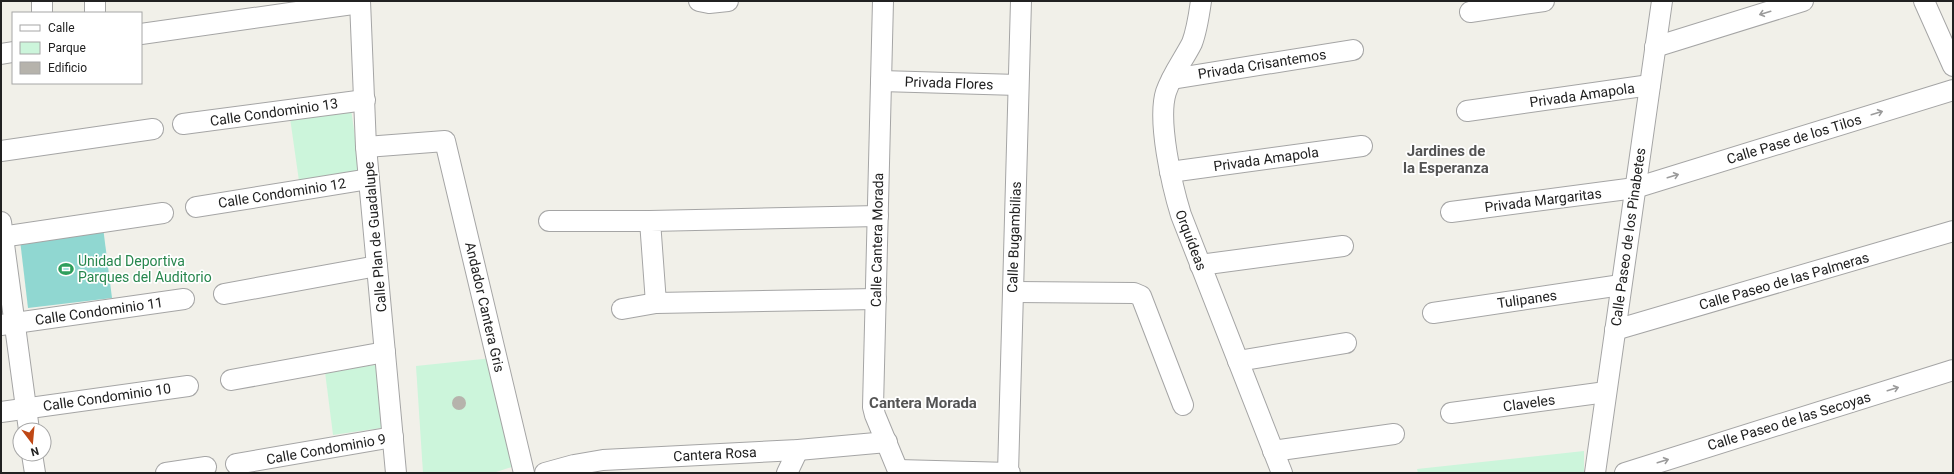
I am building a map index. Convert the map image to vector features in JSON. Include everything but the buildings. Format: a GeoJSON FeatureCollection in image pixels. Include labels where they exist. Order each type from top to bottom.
{"type":"FeatureCollection","features":[{"type":"Feature","properties":{"kind":"street"},"geometry":{"type":"LineString","coordinates":[[42,1],[42,12]]}},
{"type":"Feature","properties":{"kind":"street"},"geometry":{"type":"LineString","coordinates":[[95,1],[95,12]]}},
{"type":"Feature","properties":{"kind":"street"},"geometry":{"type":"LineString","coordinates":[[699,1],[717,3],[728,1]]}},
{"type":"Feature","properties":{"kind":"street","name":"Calle Cantera Morada"},"geometry":{"type":"LineString","coordinates":[[883,1],[873,407],[898,471]]}},
{"type":"Feature","properties":{"kind":"street","name":"Calle Bugambilias"},"geometry":{"type":"LineString","coordinates":[[1009,473],[1012,292],[1021,1]]}},
{"type":"Feature","properties":{"kind":"street","name":"Orquídeas"},"geometry":{"type":"LineString","coordinates":[[1202,1],[1192,42],[1172,79],[1164,99],[1163,120],[1170,172],[1180,215],[1282,473]]}},
{"type":"Feature","properties":{"kind":"street"},"geometry":{"type":"LineString","coordinates":[[1470,12],[1544,1]]}},
{"type":"Feature","properties":{"kind":"street","name":"Calle Paseo de los Pinabetes"},"geometry":{"type":"LineString","coordinates":[[1595,473],[1662,1]]}},
{"type":"Feature","properties":{"kind":"street"},"geometry":{"type":"LineString","coordinates":[[1655,47],[1803,1]]}},
{"type":"Feature","properties":{"kind":"street"},"geometry":{"type":"LineString","coordinates":[[1924,1],[1953,66]]}},
{"type":"Feature","properties":{"kind":"street"},"geometry":{"type":"LineString","coordinates":[[142,34],[360,2]]}},
{"type":"Feature","properties":{"kind":"street","name":"Calle Plan de Guadalupe"},"geometry":{"type":"LineString","coordinates":[[360,2],[366,147],[396,473]]}},
{"type":"Feature","properties":{"kind":"street","name":"Privada Crisantemos"},"geometry":{"type":"LineString","coordinates":[[1172,79],[1353,50]]}},
{"type":"Feature","properties":{"kind":"street"},"geometry":{"type":"LineString","coordinates":[[1,54],[12,52]]}},
{"type":"Feature","properties":{"kind":"street","name":"Privada Flores"},"geometry":{"type":"LineString","coordinates":[[881,81],[1018,85]]}},
{"type":"Feature","properties":{"kind":"street","name":"Privada Amapola"},"geometry":{"type":"LineString","coordinates":[[1467,111],[1650,85]]}},
{"type":"Feature","properties":{"kind":"street","name":"Calle Pase de los Tilos"},"geometry":{"type":"LineString","coordinates":[[1635,188],[1953,90]]}},
{"type":"Feature","properties":{"kind":"street","name":"Calle Condominio 13"},"geometry":{"type":"LineString","coordinates":[[183,124],[365,100]]}},
{"type":"Feature","properties":{"kind":"street"},"geometry":{"type":"LineString","coordinates":[[1,151],[154,129]]}},
{"type":"Feature","properties":{"kind":"street","name":"Andador Cantera Gris"},"geometry":{"type":"LineString","coordinates":[[366,147],[445,141],[524,473]]}},
{"type":"Feature","properties":{"kind":"street","name":"Privada Amapola"},"geometry":{"type":"LineString","coordinates":[[1170,172],[1362,146]]}},
{"type":"Feature","properties":{"kind":"street","name":"Calle Condominio 12"},"geometry":{"type":"LineString","coordinates":[[196,207],[369,179]]}},
{"type":"Feature","properties":{"kind":"street","name":"Privada Margaritas"},"geometry":{"type":"LineString","coordinates":[[1451,212],[1635,188]]}},
{"type":"Feature","properties":{"kind":"street"},"geometry":{"type":"LineString","coordinates":[[28,422],[8,324],[2,232],[163,214]]}},
{"type":"Feature","properties":{"kind":"street"},"geometry":{"type":"LineString","coordinates":[[549,221],[650,221],[878,216]]}},
{"type":"Feature","properties":{"kind":"street"},"geometry":{"type":"LineString","coordinates":[[650,221],[656,303]]}},
{"type":"Feature","properties":{"kind":"street","name":"Calle Paseo de las Palmeras"},"geometry":{"type":"LineString","coordinates":[[1615,330],[1953,231]]}},
{"type":"Feature","properties":{"kind":"street"},"geometry":{"type":"LineString","coordinates":[[1200,265],[1344,246]]}},
{"type":"Feature","properties":{"kind":"street"},"geometry":{"type":"LineString","coordinates":[[224,294],[377,266]]}},
{"type":"Feature","properties":{"kind":"street","name":"Tulipanes"},"geometry":{"type":"LineString","coordinates":[[1433,313],[1622,285]]}},
{"type":"Feature","properties":{"kind":"street"},"geometry":{"type":"LineString","coordinates":[[1012,292],[1134,293],[1141,296],[1183,405]]}},
{"type":"Feature","properties":{"kind":"street","name":"Calle Condominio 11"},"geometry":{"type":"LineString","coordinates":[[8,324],[184,298]]}},
{"type":"Feature","properties":{"kind":"street"},"geometry":{"type":"LineString","coordinates":[[622,308],[656,303],[876,298]]}},
{"type":"Feature","properties":{"kind":"street"},"geometry":{"type":"LineString","coordinates":[[1238,361],[1346,343]]}},
{"type":"Feature","properties":{"kind":"street"},"geometry":{"type":"LineString","coordinates":[[231,380],[385,352]]}},
{"type":"Feature","properties":{"kind":"street","name":"Calle Paseo de las Secoyas"},"geometry":{"type":"LineString","coordinates":[[1625,473],[1953,370]]}},
{"type":"Feature","properties":{"kind":"street","name":"Calle Condominio 10"},"geometry":{"type":"LineString","coordinates":[[1,412],[188,386]]}},
{"type":"Feature","properties":{"kind":"street","name":"Claveles"},"geometry":{"type":"LineString","coordinates":[[1451,413],[1606,392]]}},
{"type":"Feature","properties":{"kind":"street"},"geometry":{"type":"LineString","coordinates":[[1273,451],[1394,434]]}},
{"type":"Feature","properties":{"kind":"street","name":"Calle Condominio 9"},"geometry":{"type":"LineString","coordinates":[[236,464],[393,437]]}},
{"type":"Feature","properties":{"kind":"street","name":"Cantera Rosa"},"geometry":{"type":"LineString","coordinates":[[545,473],[574,465],[603,460],[798,450],[887,442]]}},
{"type":"Feature","properties":{"kind":"street"},"geometry":{"type":"LineString","coordinates":[[787,473],[798,450]]}},
{"type":"Feature","properties":{"kind":"street"},"geometry":{"type":"LineString","coordinates":[[33,462],[35,473]]}},
{"type":"Feature","properties":{"kind":"street"},"geometry":{"type":"LineString","coordinates":[[166,473],[206,467]]}},
{"type":"Feature","properties":{"kind":"street"},"geometry":{"type":"LineString","coordinates":[[898,471],[1009,473]]}},
{"type":"Feature","properties":{"kind":"green space"},"geometry":{"type":"Polygon","coordinates":[[[351,109],[360,172],[299,181],[290,118],[351,109]]]}},
{"type":"Feature","properties":{"kind":"green space"},"geometry":{"type":"Polygon","coordinates":[[[502,357],[530,461],[493,473],[423,473],[416,366],[502,357]]]}},
{"type":"Feature","properties":{"kind":"green space"},"geometry":{"type":"Polygon","coordinates":[[[382,364],[388,427],[333,435],[325,372],[382,364]]]}},
{"type":"Feature","properties":{"kind":"green space"},"geometry":{"type":"Polygon","coordinates":[[[1584,451],[1584,473],[1418,473],[1417,469],[1584,451]]]}},
{"type":"Feature","properties":{"kind":"shaded area","name":"Unidad Deportiva Parques del Auditorio"},"geometry":{"type":"Polygon","coordinates":[[[103,227],[112,298],[28,308],[20,240],[103,227]]]}},
{"type":"Feature","properties":{"kind":"place","name":"Unidad Deportiva Parques del Auditorio"},"geometry":{"type":"Point","coordinates":[66,269]}},
{"type":"Feature","properties":{"kind":"district","name":"Jardines de la Esperanza"},"geometry":{"type":"Point","coordinates":[1446,160]}},
{"type":"Feature","properties":{"kind":"district","name":"Cantera Morada"},"geometry":{"type":"Point","coordinates":[923,403]}}]}
